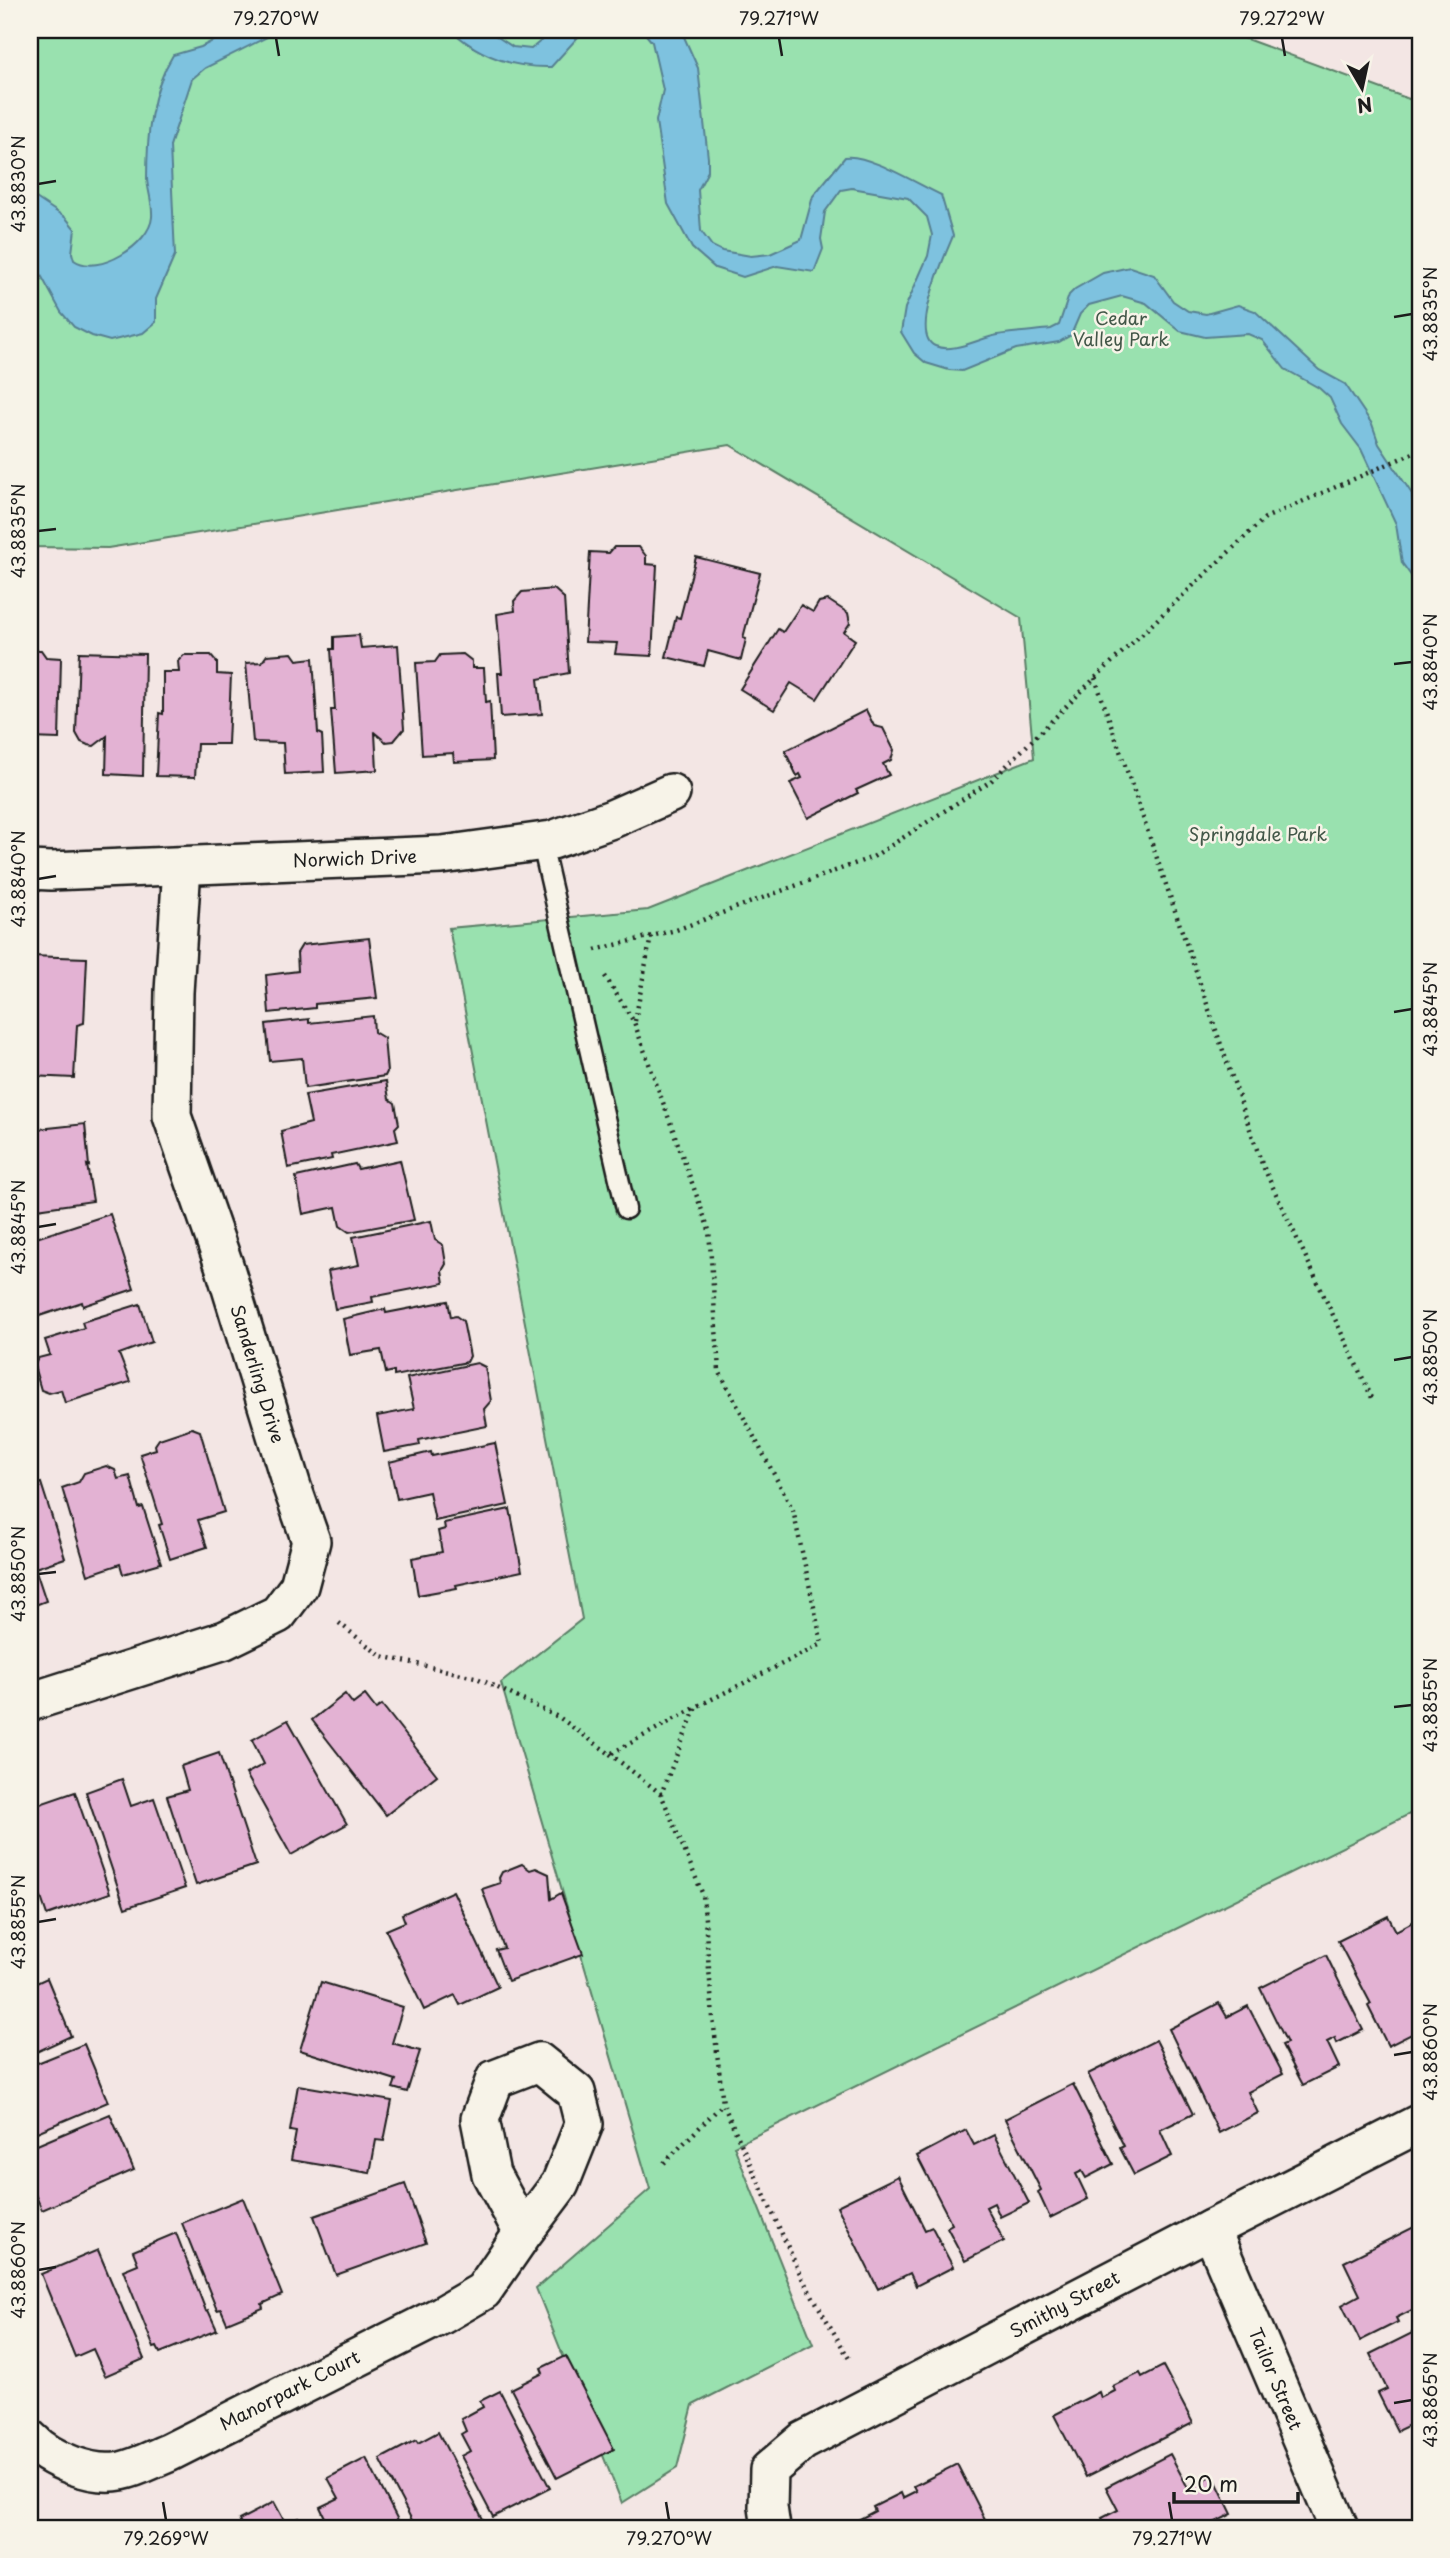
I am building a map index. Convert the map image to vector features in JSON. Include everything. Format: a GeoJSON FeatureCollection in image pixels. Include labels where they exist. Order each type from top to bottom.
{"type":"FeatureCollection","features":[{"type":"Feature","properties":{"kind":"street","name":"Norwich Drive"},"geometry":{"type":"LineString","coordinates":[[30,870],[442,855],[552,840],[612,819],[671,793]]}},
{"type":"Feature","properties":{"kind":"street","name":"Sanderling Drive"},"geometry":{"type":"LineString","coordinates":[[30,1703],[225,1640],[278,1614],[299,1586],[311,1541],[224,1265],[172,1116],[174,992],[182,866]]}},
{"type":"Feature","properties":{"kind":"street","name":"Smithy Street"},"geometry":{"type":"LineString","coordinates":[[771,2528],[768,2507],[769,2470],[803,2441],[1420,2123]]}},
{"type":"Feature","properties":{"kind":"street","name":"Tailor Street"},"geometry":{"type":"LineString","coordinates":[[1211,2229],[1339,2528]]}},
{"type":"Feature","properties":{"kind":"street","name":"Manorpark Court"},"geometry":{"type":"LineString","coordinates":[[30,2440],[36,2446],[83,2471],[121,2472],[168,2453],[443,2315],[483,2291],[523,2233]]}},
{"type":"Feature","properties":{"kind":"lane"},"geometry":{"type":"LineString","coordinates":[[541,840],[626,1209]]}},
{"type":"Feature","properties":{"kind":"path"},"geometry":{"type":"LineString","coordinates":[[568,954],[590,952],[676,930],[873,857],[991,781],[1095,678],[1265,519],[1420,450]]}},
{"type":"Feature","properties":{"kind":"path"},"geometry":{"type":"LineString","coordinates":[[1095,678],[1262,1164],[1373,1400]]}},
{"type":"Feature","properties":{"kind":"path"},"geometry":{"type":"LineString","coordinates":[[635,1022],[651,936]]}},
{"type":"Feature","properties":{"kind":"path"},"geometry":{"type":"LineString","coordinates":[[590,952],[635,1022],[709,1230],[719,1371],[793,1510],[822,1644],[696,1707],[610,1754]]}},
{"type":"Feature","properties":{"kind":"path"},"geometry":{"type":"LineString","coordinates":[[339,1623],[381,1656],[475,1677],[560,1718],[661,1794],[703,1895],[723,2104],[802,2278],[851,2362]]}},
{"type":"Feature","properties":{"kind":"path"},"geometry":{"type":"LineString","coordinates":[[661,1794],[696,1707]]}},
{"type":"Feature","properties":{"kind":"path"},"geometry":{"type":"LineString","coordinates":[[664,2163],[723,2104]]}},
{"type":"Feature","properties":{"kind":"green space"},"geometry":{"type":"Polygon","coordinates":[[[30,30],[1222,30],[1420,103],[1420,1809],[734,2146],[813,2344],[693,2405],[677,2468],[622,2503],[536,2288],[650,2189],[501,1683],[582,1619],[449,928],[648,910],[1034,758],[1021,618],[730,445],[108,548],[30,547],[30,30]]]}},
{"type":"Feature","properties":{"kind":"water"},"geometry":{"type":"Polygon","coordinates":[[[234,30],[281,30],[205,68],[192,79],[170,146],[175,255],[156,299],[156,322],[143,333],[110,341],[74,327],[61,312],[30,255],[30,194],[66,218],[75,229],[72,253],[74,260],[84,264],[96,264],[109,261],[133,247],[149,227],[152,217],[147,179],[149,131],[155,99],[165,69],[173,55],[201,47],[234,30]]]}},
{"type":"Feature","properties":{"kind":"water"},"geometry":{"type":"Polygon","coordinates":[[[451,30],[487,30],[513,47],[531,49],[554,30],[589,30],[578,37],[551,67],[537,67],[498,59],[473,47],[451,30]]]}},
{"type":"Feature","properties":{"kind":"water"},"geometry":{"type":"Polygon","coordinates":[[[642,30],[681,30],[698,68],[708,158],[708,171],[698,190],[701,231],[712,246],[722,251],[751,256],[770,254],[801,240],[813,196],[845,157],[855,157],[893,171],[941,195],[953,236],[927,311],[928,339],[935,346],[950,348],[998,335],[1051,329],[1059,325],[1069,295],[1075,289],[1103,273],[1130,267],[1154,275],[1173,301],[1188,311],[1206,314],[1238,305],[1255,311],[1319,370],[1345,384],[1372,424],[1379,444],[1412,494],[1420,543],[1420,588],[1402,563],[1396,524],[1361,449],[1342,424],[1330,398],[1319,388],[1285,369],[1262,340],[1248,334],[1205,337],[1180,331],[1146,303],[1122,296],[1089,305],[1080,314],[1071,335],[1059,342],[1016,349],[962,371],[926,363],[914,353],[901,332],[905,308],[928,256],[932,235],[927,217],[908,198],[852,188],[841,190],[825,212],[821,239],[823,249],[814,272],[777,266],[743,277],[715,268],[692,248],[668,204],[656,121],[663,90],[652,42],[642,30]]]}},
{"type":"Feature","properties":{"kind":"building"},"geometry":{"type":"Polygon","coordinates":[[[614,547],[639,547],[646,556],[646,564],[657,565],[652,656],[615,654],[617,643],[585,642],[590,552],[609,553],[614,547]]]}},
{"type":"Feature","properties":{"kind":"building"},"geometry":{"type":"Polygon","coordinates":[[[696,557],[760,573],[743,638],[746,639],[741,660],[708,651],[704,666],[666,657],[676,617],[680,618],[696,557]]]}},
{"type":"Feature","properties":{"kind":"building"},"geometry":{"type":"Polygon","coordinates":[[[554,589],[564,598],[569,673],[538,679],[542,714],[501,717],[498,673],[502,673],[497,614],[515,611],[514,601],[522,592],[554,589]]]}},
{"type":"Feature","properties":{"kind":"building"},"geometry":{"type":"Polygon","coordinates":[[[828,600],[848,613],[850,623],[844,632],[855,640],[817,699],[791,683],[774,710],[740,689],[778,629],[783,632],[801,605],[813,612],[819,602],[828,600]]]}},
{"type":"Feature","properties":{"kind":"building"},"geometry":{"type":"Polygon","coordinates":[[[359,635],[361,648],[398,645],[404,729],[394,741],[386,742],[375,733],[377,770],[336,773],[331,710],[335,710],[331,649],[334,649],[334,637],[359,635]]]}},
{"type":"Feature","properties":{"kind":"building"},"geometry":{"type":"Polygon","coordinates":[[[30,650],[41,650],[46,657],[61,658],[59,739],[30,738],[30,650]]]}},
{"type":"Feature","properties":{"kind":"building"},"geometry":{"type":"Polygon","coordinates":[[[79,652],[145,654],[143,776],[106,774],[107,736],[94,746],[81,742],[76,733],[79,652]]]}},
{"type":"Feature","properties":{"kind":"building"},"geometry":{"type":"Polygon","coordinates":[[[292,653],[297,660],[313,658],[318,733],[322,735],[324,772],[285,774],[283,743],[253,742],[246,663],[262,662],[267,655],[292,653]]]}},
{"type":"Feature","properties":{"kind":"building"},"geometry":{"type":"Polygon","coordinates":[[[463,654],[472,661],[472,668],[484,668],[486,702],[490,701],[493,760],[454,762],[453,753],[422,755],[416,663],[435,662],[440,655],[463,654]]]}},
{"type":"Feature","properties":{"kind":"building"},"geometry":{"type":"Polygon","coordinates":[[[184,655],[211,655],[217,662],[217,674],[231,675],[228,744],[197,744],[195,777],[156,776],[159,713],[163,714],[163,672],[179,672],[178,661],[184,655]]]}},
{"type":"Feature","properties":{"kind":"building"},"geometry":{"type":"Polygon","coordinates":[[[866,710],[874,726],[883,728],[894,750],[891,760],[883,764],[889,775],[856,790],[858,793],[808,818],[790,783],[802,778],[800,774],[797,776],[785,751],[866,710]]]}},
{"type":"Feature","properties":{"kind":"building"},"geometry":{"type":"Polygon","coordinates":[[[369,938],[377,998],[315,1004],[315,1008],[269,1013],[266,975],[298,971],[297,953],[302,945],[369,938]]]}},
{"type":"Feature","properties":{"kind":"building"},"geometry":{"type":"Polygon","coordinates":[[[30,956],[87,958],[84,1023],[77,1025],[74,1078],[30,1076],[30,956]]]}},
{"type":"Feature","properties":{"kind":"building"},"geometry":{"type":"Polygon","coordinates":[[[373,1016],[374,1032],[384,1038],[387,1072],[385,1076],[305,1088],[302,1058],[270,1061],[266,1024],[309,1019],[309,1023],[373,1016]]]}},
{"type":"Feature","properties":{"kind":"building"},"geometry":{"type":"Polygon","coordinates":[[[386,1081],[389,1099],[395,1103],[399,1124],[395,1128],[398,1141],[331,1155],[332,1159],[288,1168],[281,1131],[311,1123],[305,1095],[386,1081]]]}},
{"type":"Feature","properties":{"kind":"building"},"geometry":{"type":"Polygon","coordinates":[[[85,1124],[89,1166],[87,1165],[93,1201],[30,1210],[30,1130],[85,1124]]]}},
{"type":"Feature","properties":{"kind":"building"},"geometry":{"type":"Polygon","coordinates":[[[400,1160],[414,1220],[349,1232],[340,1226],[336,1207],[303,1214],[296,1177],[355,1164],[358,1169],[400,1160]]]}},
{"type":"Feature","properties":{"kind":"building"},"geometry":{"type":"Polygon","coordinates":[[[110,1214],[134,1289],[83,1306],[82,1302],[30,1319],[30,1240],[110,1214]]]}},
{"type":"Feature","properties":{"kind":"building"},"geometry":{"type":"Polygon","coordinates":[[[431,1221],[435,1240],[443,1245],[446,1264],[442,1271],[444,1283],[372,1297],[373,1302],[335,1309],[328,1271],[359,1265],[353,1237],[431,1221]]]}},
{"type":"Feature","properties":{"kind":"building"},"geometry":{"type":"Polygon","coordinates":[[[448,1301],[451,1317],[456,1316],[463,1321],[470,1356],[467,1362],[394,1376],[394,1371],[386,1373],[381,1350],[350,1355],[343,1319],[385,1309],[386,1313],[448,1301]]]}},
{"type":"Feature","properties":{"kind":"building"},"geometry":{"type":"Polygon","coordinates":[[[140,1304],[152,1342],[119,1354],[130,1382],[65,1403],[61,1390],[49,1393],[41,1390],[34,1366],[38,1358],[50,1355],[45,1340],[84,1328],[82,1322],[140,1304]]]}},
{"type":"Feature","properties":{"kind":"building"},"geometry":{"type":"Polygon","coordinates":[[[477,1363],[485,1367],[491,1401],[484,1409],[487,1426],[419,1440],[420,1445],[384,1452],[377,1416],[414,1409],[407,1378],[477,1363]]]}},
{"type":"Feature","properties":{"kind":"building"},"geometry":{"type":"Polygon","coordinates":[[[192,1428],[200,1431],[224,1512],[198,1520],[207,1547],[170,1559],[140,1454],[156,1449],[155,1445],[159,1439],[192,1428]]]}},
{"type":"Feature","properties":{"kind":"building"},"geometry":{"type":"Polygon","coordinates":[[[495,1443],[508,1505],[435,1521],[429,1492],[397,1499],[389,1462],[431,1452],[432,1456],[495,1443]]]}},
{"type":"Feature","properties":{"kind":"building"},"geometry":{"type":"Polygon","coordinates":[[[106,1466],[115,1470],[118,1479],[130,1476],[139,1508],[143,1507],[161,1563],[123,1574],[120,1564],[88,1575],[62,1488],[79,1482],[84,1473],[106,1466]]]}},
{"type":"Feature","properties":{"kind":"building"},"geometry":{"type":"Polygon","coordinates":[[[41,1483],[65,1558],[35,1568],[46,1601],[30,1607],[30,1485],[41,1483]]]}},
{"type":"Feature","properties":{"kind":"building"},"geometry":{"type":"Polygon","coordinates":[[[510,1509],[522,1571],[418,1595],[412,1558],[442,1552],[438,1531],[445,1529],[444,1523],[510,1509]]]}},
{"type":"Feature","properties":{"kind":"building"},"geometry":{"type":"Polygon","coordinates":[[[345,1694],[353,1704],[365,1695],[376,1709],[382,1705],[437,1775],[386,1815],[312,1720],[345,1694]]]}},
{"type":"Feature","properties":{"kind":"building"},"geometry":{"type":"Polygon","coordinates":[[[288,1720],[347,1824],[291,1855],[246,1774],[264,1764],[252,1740],[288,1720]]]}},
{"type":"Feature","properties":{"kind":"building"},"geometry":{"type":"Polygon","coordinates":[[[219,1753],[256,1865],[196,1885],[167,1796],[188,1790],[181,1766],[219,1753]]]}},
{"type":"Feature","properties":{"kind":"building"},"geometry":{"type":"Polygon","coordinates":[[[122,1779],[131,1806],[154,1798],[185,1888],[125,1908],[86,1792],[122,1779]]]}},
{"type":"Feature","properties":{"kind":"building"},"geometry":{"type":"Polygon","coordinates":[[[75,1792],[110,1893],[47,1915],[30,1865],[30,1814],[39,1811],[37,1805],[75,1792]]]}},
{"type":"Feature","properties":{"kind":"building"},"geometry":{"type":"Polygon","coordinates":[[[522,1864],[530,1870],[536,1868],[549,1874],[551,1899],[561,1893],[583,1954],[508,1981],[496,1950],[504,1948],[482,1889],[500,1883],[502,1872],[522,1864]]]}},
{"type":"Feature","properties":{"kind":"building"},"geometry":{"type":"Polygon","coordinates":[[[453,1891],[498,1987],[460,2005],[455,1995],[424,2010],[386,1930],[405,1922],[402,1914],[453,1891]]]}},
{"type":"Feature","properties":{"kind":"building"},"geometry":{"type":"Polygon","coordinates":[[[30,1893],[37,1915],[30,1917],[30,1893]]]}},
{"type":"Feature","properties":{"kind":"building"},"geometry":{"type":"Polygon","coordinates":[[[1388,1916],[1396,1931],[1416,1920],[1420,1927],[1420,2004],[1417,2006],[1420,2030],[1388,2046],[1368,2006],[1371,2004],[1338,1941],[1388,1916]]]}},
{"type":"Feature","properties":{"kind":"building"},"geometry":{"type":"Polygon","coordinates":[[[1326,1955],[1363,2030],[1337,2043],[1335,2038],[1327,2042],[1339,2067],[1303,2085],[1282,2045],[1287,2043],[1260,1988],[1326,1955]]]}},
{"type":"Feature","properties":{"kind":"building"},"geometry":{"type":"Polygon","coordinates":[[[47,1978],[71,2036],[30,2055],[30,1986],[47,1978]]]}},
{"type":"Feature","properties":{"kind":"building"},"geometry":{"type":"Polygon","coordinates":[[[321,1982],[403,2007],[392,2043],[420,2051],[407,2092],[393,2088],[396,2080],[300,2050],[321,1982]]]}},
{"type":"Feature","properties":{"kind":"building"},"geometry":{"type":"Polygon","coordinates":[[[1219,2003],[1227,2017],[1248,2006],[1283,2074],[1248,2092],[1258,2113],[1219,2133],[1169,2029],[1219,2003]]]}},
{"type":"Feature","properties":{"kind":"building"},"geometry":{"type":"Polygon","coordinates":[[[1156,2040],[1193,2114],[1160,2130],[1172,2156],[1134,2175],[1120,2148],[1124,2146],[1088,2074],[1156,2040]]]}},
{"type":"Feature","properties":{"kind":"building"},"geometry":{"type":"Polygon","coordinates":[[[84,2044],[108,2102],[30,2135],[30,2066],[84,2044]]]}},
{"type":"Feature","properties":{"kind":"building"},"geometry":{"type":"Polygon","coordinates":[[[1073,2084],[1113,2164],[1086,2178],[1082,2171],[1076,2174],[1088,2199],[1050,2218],[1038,2192],[1041,2190],[1005,2119],[1073,2084]]]}},
{"type":"Feature","properties":{"kind":"building"},"geometry":{"type":"Polygon","coordinates":[[[298,2085],[392,2101],[384,2141],[376,2140],[370,2173],[291,2160],[296,2132],[290,2131],[298,2085]]]}},
{"type":"Feature","properties":{"kind":"building"},"geometry":{"type":"Polygon","coordinates":[[[110,2114],[134,2170],[42,2210],[30,2183],[30,2148],[110,2114]]]}},
{"type":"Feature","properties":{"kind":"building"},"geometry":{"type":"Polygon","coordinates":[[[966,2130],[974,2145],[994,2135],[1029,2203],[1000,2217],[994,2203],[986,2207],[1004,2241],[965,2261],[947,2227],[952,2224],[917,2156],[966,2130]]]}},
{"type":"Feature","properties":{"kind":"building"},"geometry":{"type":"Polygon","coordinates":[[[898,2176],[925,2230],[932,2227],[953,2267],[916,2286],[910,2273],[878,2289],[837,2206],[898,2176]]]}},
{"type":"Feature","properties":{"kind":"building"},"geometry":{"type":"Polygon","coordinates":[[[405,2184],[426,2243],[336,2275],[314,2216],[405,2184]]]}},
{"type":"Feature","properties":{"kind":"building"},"geometry":{"type":"Polygon","coordinates":[[[243,2198],[282,2295],[262,2304],[263,2308],[227,2323],[221,2309],[217,2310],[182,2223],[243,2198]]]}},
{"type":"Feature","properties":{"kind":"building"},"geometry":{"type":"Polygon","coordinates":[[[1420,2224],[1420,2306],[1396,2318],[1398,2322],[1360,2341],[1342,2305],[1360,2295],[1344,2262],[1420,2224]]]}},
{"type":"Feature","properties":{"kind":"building"},"geometry":{"type":"Polygon","coordinates":[[[176,2233],[206,2311],[208,2310],[217,2330],[160,2353],[157,2347],[154,2348],[123,2270],[138,2264],[133,2251],[176,2233]]]}},
{"type":"Feature","properties":{"kind":"building"},"geometry":{"type":"Polygon","coordinates":[[[98,2250],[144,2359],[105,2376],[93,2349],[75,2357],[41,2274],[98,2250]]]}},
{"type":"Feature","properties":{"kind":"building"},"geometry":{"type":"Polygon","coordinates":[[[1420,2329],[1420,2420],[1397,2431],[1378,2393],[1387,2389],[1370,2354],[1420,2329]]]}},
{"type":"Feature","properties":{"kind":"building"},"geometry":{"type":"Polygon","coordinates":[[[566,2356],[614,2449],[557,2478],[511,2389],[543,2373],[541,2368],[566,2356]]]}},
{"type":"Feature","properties":{"kind":"building"},"geometry":{"type":"Polygon","coordinates":[[[1163,2366],[1193,2423],[1086,2477],[1054,2415],[1099,2392],[1101,2398],[1115,2391],[1113,2386],[1140,2373],[1142,2377],[1163,2366]]]}},
{"type":"Feature","properties":{"kind":"building"},"geometry":{"type":"Polygon","coordinates":[[[500,2391],[550,2488],[493,2517],[461,2456],[470,2451],[461,2434],[466,2431],[461,2419],[483,2407],[480,2401],[500,2391]]]}},
{"type":"Feature","properties":{"kind":"building"},"geometry":{"type":"Polygon","coordinates":[[[438,2432],[484,2521],[470,2528],[416,2528],[380,2459],[438,2432]]]}},
{"type":"Feature","properties":{"kind":"building"},"geometry":{"type":"Polygon","coordinates":[[[1420,2436],[1420,2454],[1413,2439],[1420,2436]]]}},
{"type":"Feature","properties":{"kind":"building"},"geometry":{"type":"Polygon","coordinates":[[[1170,2454],[1188,2488],[1213,2475],[1232,2514],[1204,2528],[1107,2528],[1102,2518],[1118,2510],[1106,2487],[1170,2454]]]}},
{"type":"Feature","properties":{"kind":"building"},"geometry":{"type":"Polygon","coordinates":[[[366,2458],[402,2528],[330,2528],[320,2507],[339,2498],[328,2478],[366,2458]]]}},
{"type":"Feature","properties":{"kind":"building"},"geometry":{"type":"Polygon","coordinates":[[[957,2464],[989,2527],[857,2528],[854,2522],[875,2511],[873,2507],[901,2493],[903,2498],[917,2491],[914,2486],[957,2464]]]}},
{"type":"Feature","properties":{"kind":"building"},"geometry":{"type":"Polygon","coordinates":[[[274,2502],[286,2524],[299,2518],[304,2528],[243,2528],[239,2520],[274,2502]]]}},
{"type":"Feature","properties":{"kind":"park label","name":"Cedar Valley Park"},"geometry":{"type":"Point","coordinates":[1121,329]}},
{"type":"Feature","properties":{"kind":"park label","name":"Springdale Park"},"geometry":{"type":"Point","coordinates":[1258,835]}}]}
